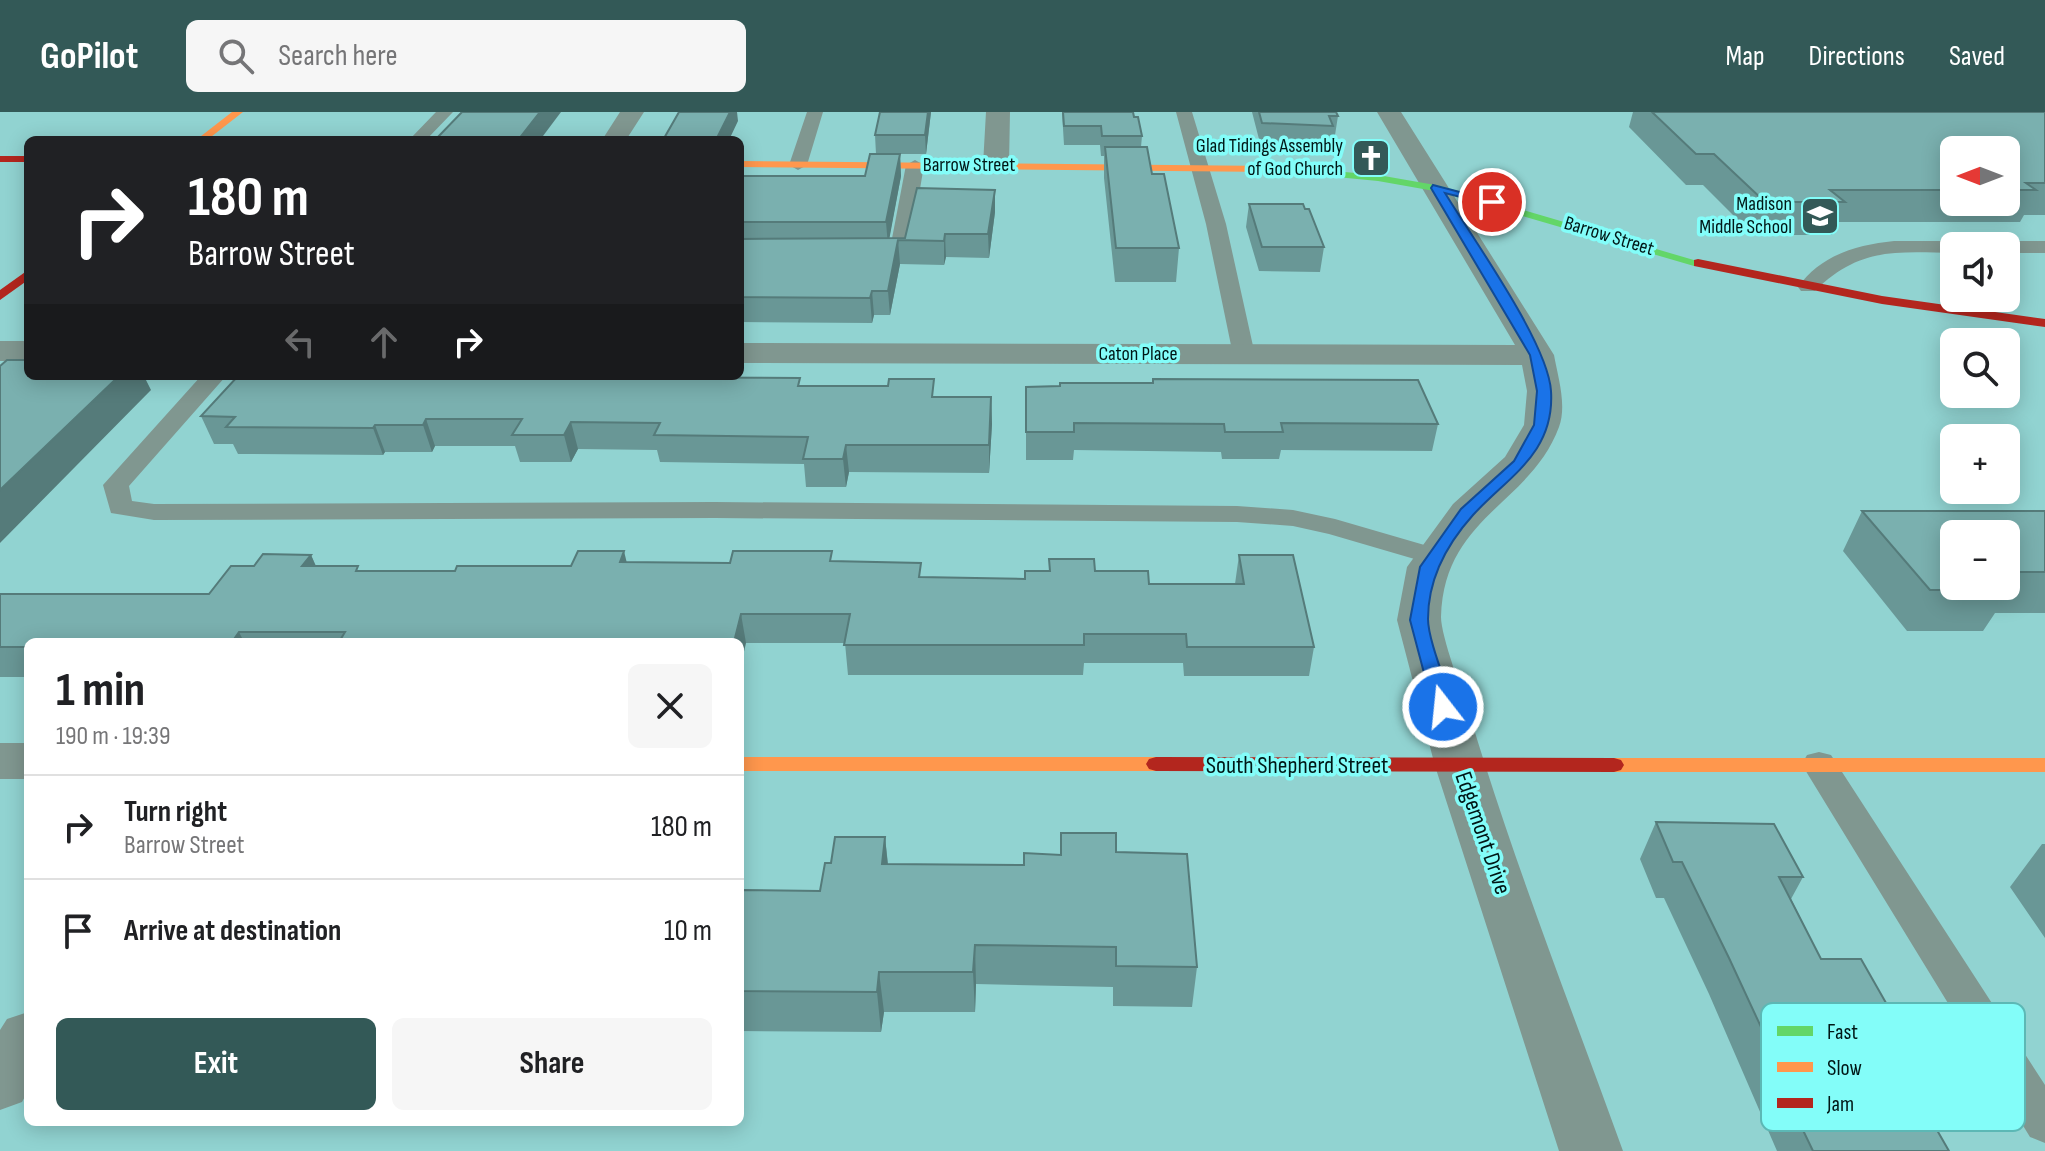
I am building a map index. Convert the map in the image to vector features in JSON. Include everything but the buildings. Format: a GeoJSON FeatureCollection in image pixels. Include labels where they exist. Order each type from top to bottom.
{"type":"FeatureCollection","features":[{"type":"Feature","properties":{"kind":"street"},"geometry":{"type":"LineString","coordinates":[[206,136],[238,112]]}},
{"type":"Feature","properties":{"kind":"street"},"geometry":{"type":"LineString","coordinates":[[617,136],[632,112]]}},
{"type":"Feature","properties":{"kind":"street"},"geometry":{"type":"LineString","coordinates":[[996,165],[998,112]]}},
{"type":"Feature","properties":{"kind":"street","name":"Edgemont Drive"},"geometry":{"type":"LineString","coordinates":[[1389,112],[1537,355],[1544,391],[1542,425],[1520,463],[1467,512],[1428,567],[1419,620],[1460,766],[1591,1151]]}},
{"type":"Feature","properties":{"kind":"street"},"geometry":{"type":"LineString","coordinates":[[0,159],[24,159]]}},
{"type":"Feature","properties":{"kind":"street","name":"Barrow Street"},"geometry":{"type":"LineString","coordinates":[[744,164],[1272,168],[1436,188],[1520,209],[1718,269],[1808,287],[2045,323]]}},
{"type":"Feature","properties":{"kind":"street"},"geometry":{"type":"LineString","coordinates":[[0,296],[24,277]]}},
{"type":"Feature","properties":{"kind":"street"},"geometry":{"type":"LineString","coordinates":[[0,351],[24,351]]}},
{"type":"Feature","properties":{"kind":"street","name":"Caton Place"},"geometry":{"type":"LineString","coordinates":[[744,353],[1537,355]]}},
{"type":"Feature","properties":{"kind":"street"},"geometry":{"type":"LineString","coordinates":[[0,761],[24,761]]}},
{"type":"Feature","properties":{"kind":"street","name":"South Shepherd Street"},"geometry":{"type":"LineString","coordinates":[[744,764],[2045,765]]}},
{"type":"Feature","properties":{"kind":"street"},"geometry":{"type":"LineString","coordinates":[[0,1082],[24,1044]]}},
{"type":"Feature","properties":{"kind":"lane"},"geometry":{"type":"LineString","coordinates":[[421,136],[445,112]]}},
{"type":"Feature","properties":{"kind":"lane"},"geometry":{"type":"LineString","coordinates":[[798,165],[815,112]]}},
{"type":"Feature","properties":{"kind":"lane"},"geometry":{"type":"LineString","coordinates":[[1184,112],[1216,224],[1244,355]]}},
{"type":"Feature","properties":{"kind":"lane"},"geometry":{"type":"LineString","coordinates":[[851,255],[899,255],[915,165]]}},
{"type":"Feature","properties":{"kind":"lane"},"geometry":{"type":"LineString","coordinates":[[1808,287],[1818,275],[1859,250],[1940,247]]}},
{"type":"Feature","properties":{"kind":"lane"},"geometry":{"type":"LineString","coordinates":[[2020,247],[2045,247]]}},
{"type":"Feature","properties":{"kind":"lane"},"geometry":{"type":"LineString","coordinates":[[210,380],[116,485],[120,507],[154,512],[715,510],[1237,514],[1293,518],[1335,527],[1435,557]]}},
{"type":"Feature","properties":{"kind":"lane"},"geometry":{"type":"LineString","coordinates":[[1819,764],[1969,1003]]}},
{"type":"Feature","properties":{"kind":"lane"},"geometry":{"type":"LineString","coordinates":[[2025,1091],[2045,1123]]}},
{"type":"Feature","properties":{"kind":"traffic: fast"},"geometry":{"type":"LineString","coordinates":[[1278,169],[1378,178],[1441,189],[1698,263]]}},
{"type":"Feature","properties":{"kind":"traffic: slow"},"geometry":{"type":"LineString","coordinates":[[206,136],[238,112]]}},
{"type":"Feature","properties":{"kind":"traffic: slow"},"geometry":{"type":"LineString","coordinates":[[744,164],[1278,169]]}},
{"type":"Feature","properties":{"kind":"traffic: slow"},"geometry":{"type":"LineString","coordinates":[[744,764],[1156,764]]}},
{"type":"Feature","properties":{"kind":"traffic: slow"},"geometry":{"type":"LineString","coordinates":[[1614,765],[2045,765]]}},
{"type":"Feature","properties":{"kind":"traffic: jam"},"geometry":{"type":"LineString","coordinates":[[0,159],[24,159]]}},
{"type":"Feature","properties":{"kind":"traffic: jam"},"geometry":{"type":"LineString","coordinates":[[1698,263],[1882,300],[2045,323]]}},
{"type":"Feature","properties":{"kind":"traffic: jam"},"geometry":{"type":"LineString","coordinates":[[0,296],[24,277]]}},
{"type":"Feature","properties":{"kind":"traffic: jam"},"geometry":{"type":"LineString","coordinates":[[1156,764],[1614,765]]}},
{"type":"Feature","properties":{"kind":"place","name":"Glad Tidings Assembly of God Church"},"geometry":{"type":"Point","coordinates":[1371,158]}},
{"type":"Feature","properties":{"kind":"place","name":"Madison Middle School"},"geometry":{"type":"Point","coordinates":[1820,216]}},
{"type":"Feature","properties":{"kind":"route"},"geometry":{"type":"LineString","coordinates":[[1443,707],[1419,620],[1428,567],[1467,512],[1520,463],[1542,425],[1544,391],[1537,355],[1436,188],[1492,202]]}}]}
